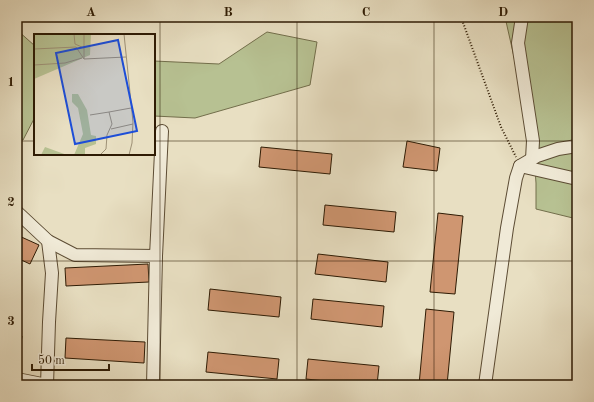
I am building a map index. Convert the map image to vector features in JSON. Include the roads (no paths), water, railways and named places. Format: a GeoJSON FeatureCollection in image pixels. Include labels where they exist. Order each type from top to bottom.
{"type":"FeatureCollection","features":[{"type":"Feature","properties":{"kind":"street"},"geometry":{"type":"LineString","coordinates":[[522,17],[518,43],[533,141],[532,159]]}},
{"type":"Feature","properties":{"kind":"street"},"geometry":{"type":"LineString","coordinates":[[153,385],[156,256],[162,130]]}},
{"type":"Feature","properties":{"kind":"street"},"geometry":{"type":"LineString","coordinates":[[486,385],[507,228],[516,178],[520,166],[537,156],[558,149],[577,146]]}},
{"type":"Feature","properties":{"kind":"street"},"geometry":{"type":"LineString","coordinates":[[520,166],[577,179]]}},
{"type":"Feature","properties":{"kind":"street"},"geometry":{"type":"LineString","coordinates":[[17,212],[48,241],[75,255],[156,256]]}},
{"type":"Feature","properties":{"kind":"street"},"geometry":{"type":"LineString","coordinates":[[17,379],[47,385],[52,273],[48,241]]}}]}
